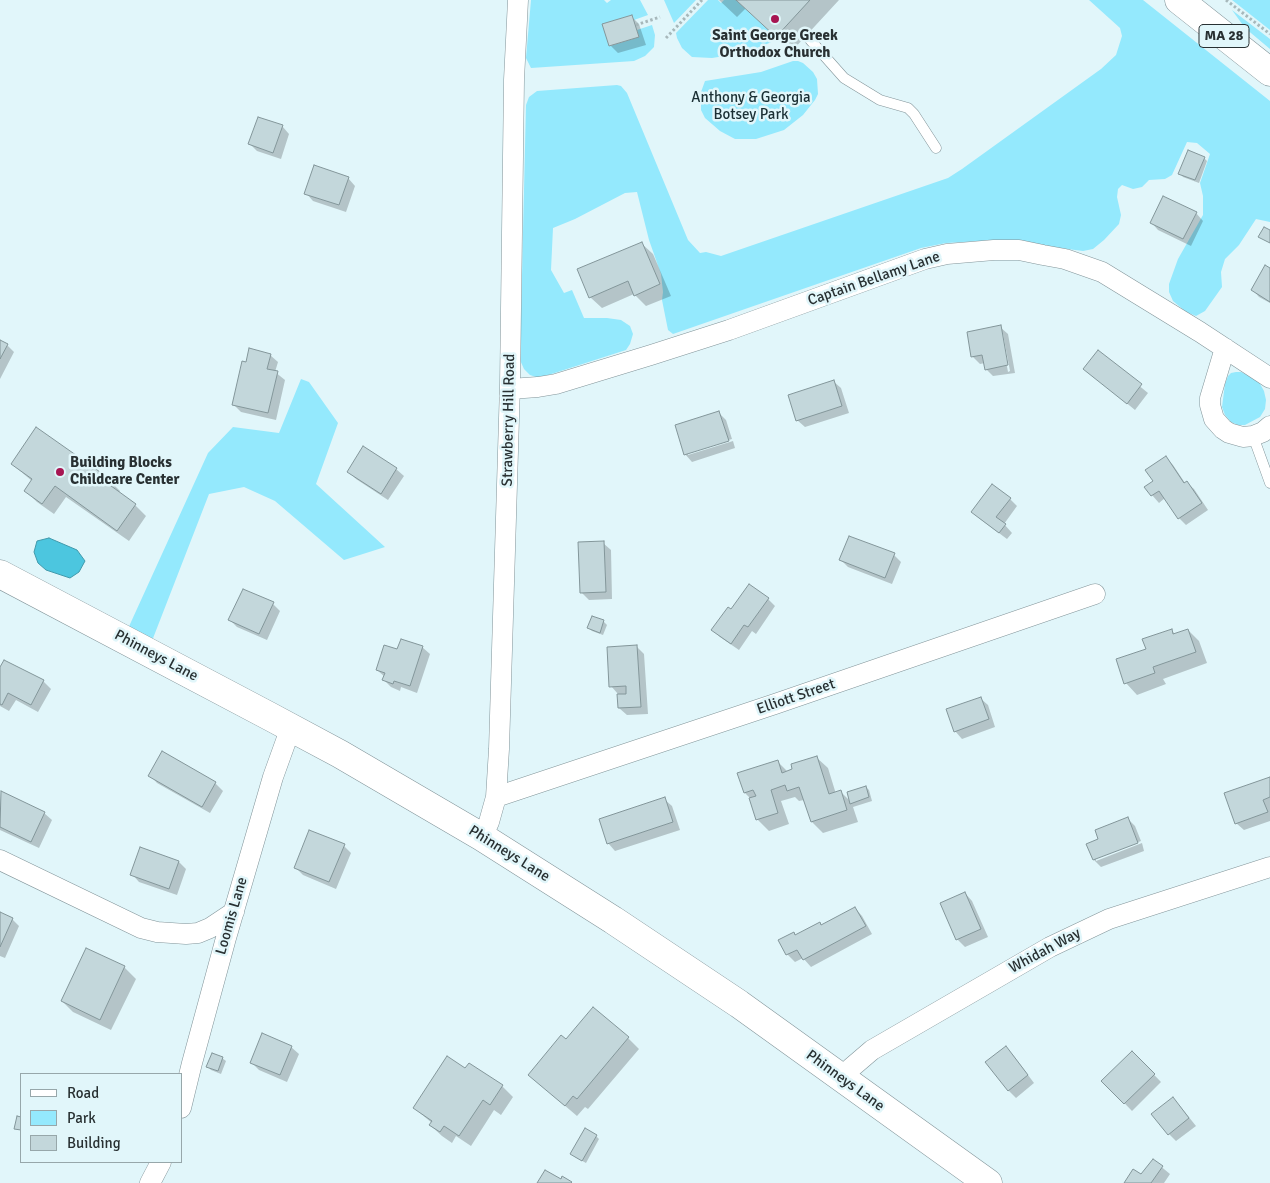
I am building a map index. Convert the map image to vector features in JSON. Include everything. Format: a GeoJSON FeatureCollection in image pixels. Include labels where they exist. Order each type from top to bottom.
{"type":"FeatureCollection","features":[{"type":"Feature","properties":{"kind":"main road","name":"MA 28"},"geometry":{"type":"LineString","coordinates":[[1179,0],[1270,72]]}},
{"type":"Feature","properties":{"kind":"main road","name":"Phinneys Lane"},"geometry":{"type":"LineString","coordinates":[[0,574],[291,727],[482,837],[613,920],[739,1004],[988,1183]]}},
{"type":"Feature","properties":{"kind":"street","name":"Strawberry Hill Road"},"geometry":{"type":"LineString","coordinates":[[482,837],[489,822],[496,797],[500,739],[510,389],[513,98],[518,0]]}},
{"type":"Feature","properties":{"kind":"street","name":"Captain Bellamy Lane"},"geometry":{"type":"LineString","coordinates":[[510,389],[538,387],[574,379],[728,330],[925,259],[947,254],[978,251],[1019,250],[1065,259],[1102,272],[1226,348],[1270,378]]}},
{"type":"Feature","properties":{"kind":"street"},"geometry":{"type":"LineString","coordinates":[[1226,348],[1212,391],[1210,405],[1212,412],[1218,424],[1229,434],[1243,437],[1262,431]]}},
{"type":"Feature","properties":{"kind":"street","name":"Elliott Street"},"geometry":{"type":"LineString","coordinates":[[496,797],[1095,594]]}},
{"type":"Feature","properties":{"kind":"street","name":"Loomis Lane"},"geometry":{"type":"LineString","coordinates":[[182,1104],[192,1062],[273,777],[291,727]]}},
{"type":"Feature","properties":{"kind":"street"},"geometry":{"type":"LineString","coordinates":[[0,860],[141,928],[157,932],[186,934],[198,932],[210,928],[234,912]]}},
{"type":"Feature","properties":{"kind":"street","name":"Whidah Way"},"geometry":{"type":"LineString","coordinates":[[842,1079],[872,1050],[1050,947],[1110,919],[1270,867]]}},
{"type":"Feature","properties":{"kind":"street"},"geometry":{"type":"LineString","coordinates":[[150,1183],[160,1163]]}},
{"type":"Feature","properties":{"kind":"lane"},"geometry":{"type":"LineString","coordinates":[[805,34],[844,78],[880,100],[908,108],[936,148]]}},
{"type":"Feature","properties":{"kind":"lane"},"geometry":{"type":"LineString","coordinates":[[1262,431],[1270,483]]}},
{"type":"Feature","properties":{"kind":"path"},"geometry":{"type":"LineString","coordinates":[[666,38],[702,0]]}},
{"type":"Feature","properties":{"kind":"path"},"geometry":{"type":"LineString","coordinates":[[1226,0],[1270,34]]}},
{"type":"Feature","properties":{"kind":"path"},"geometry":{"type":"LineString","coordinates":[[636,25],[660,17]]}},
{"type":"Feature","properties":{"kind":"green space"},"geometry":{"type":"Polygon","coordinates":[[[531,0],[604,0],[607,3],[611,0],[640,0],[648,15],[634,20],[632,15],[603,24],[610,46],[639,37],[637,30],[652,25],[655,35],[654,47],[645,56],[634,61],[531,68],[526,58],[531,0]]]}},
{"type":"Feature","properties":{"kind":"green space"},"geometry":{"type":"Polygon","coordinates":[[[664,0],[696,0],[674,23],[664,0]]]}},
{"type":"Feature","properties":{"kind":"green space"},"geometry":{"type":"Polygon","coordinates":[[[708,0],[718,0],[721,3],[724,0],[736,0],[776,37],[776,40],[737,54],[712,58],[692,57],[682,48],[676,33],[708,0]]]}},
{"type":"Feature","properties":{"kind":"green space"},"geometry":{"type":"Polygon","coordinates":[[[1089,0],[1143,0],[1270,101],[1270,222],[1256,219],[1239,245],[1225,259],[1221,272],[1222,287],[1205,311],[1196,316],[1186,312],[1173,301],[1169,292],[1169,284],[1178,259],[1203,215],[1203,196],[1200,183],[1210,154],[1197,143],[1187,142],[1172,175],[1165,179],[1149,180],[1142,187],[1133,189],[1122,185],[1118,189],[1117,197],[1121,215],[1119,224],[1093,249],[1083,251],[998,240],[946,243],[921,248],[673,334],[668,330],[662,300],[661,274],[649,240],[637,192],[625,193],[575,219],[553,228],[551,270],[564,293],[572,290],[584,318],[621,320],[630,326],[633,334],[630,344],[626,350],[539,378],[530,375],[524,369],[520,360],[526,105],[529,97],[537,91],[621,86],[627,93],[688,240],[700,253],[706,252],[721,256],[948,178],[962,169],[1101,69],[1116,55],[1122,36],[1120,28],[1089,0]]]}},
{"type":"Feature","properties":{"kind":"green space"},"geometry":{"type":"Polygon","coordinates":[[[1232,0],[1270,0],[1270,30],[1232,0]]]}},
{"type":"Feature","properties":{"kind":"green space"},"geometry":{"type":"Polygon","coordinates":[[[1232,10],[1270,39],[1270,49],[1245,28],[1232,10]]]}},
{"type":"Feature","properties":{"kind":"green space","name":"Anthony & Georgia Botsey Park"},"geometry":{"type":"Polygon","coordinates":[[[793,61],[803,63],[813,72],[817,79],[818,94],[803,115],[784,130],[756,139],[735,139],[720,131],[705,118],[701,110],[701,92],[705,81],[761,72],[793,61]]]}},
{"type":"Feature","properties":{"kind":"green space"},"geometry":{"type":"Polygon","coordinates":[[[1241,372],[1259,382],[1266,400],[1265,409],[1260,417],[1245,425],[1231,422],[1225,415],[1222,407],[1228,376],[1241,372]]]}},
{"type":"Feature","properties":{"kind":"green space"},"geometry":{"type":"Polygon","coordinates":[[[301,379],[309,382],[338,423],[316,484],[385,547],[344,560],[275,501],[244,487],[209,494],[150,646],[126,633],[208,453],[233,427],[279,433],[301,379]]]}},
{"type":"Feature","properties":{"kind":"shaded area"},"geometry":{"type":"Polygon","coordinates":[[[49,538],[77,550],[85,561],[79,572],[70,578],[46,570],[38,563],[34,552],[37,541],[49,538]]]}},
{"type":"Feature","properties":{"kind":"building","name":"Saint George Greek Orthodox Church"},"geometry":{"type":"Polygon","coordinates":[[[736,0],[810,0],[776,37],[736,0]]]}},
{"type":"Feature","properties":{"kind":"building"},"geometry":{"type":"Polygon","coordinates":[[[632,15],[639,37],[609,46],[602,24],[632,15]]]}},
{"type":"Feature","properties":{"kind":"building"},"geometry":{"type":"Polygon","coordinates":[[[258,117],[283,125],[273,153],[248,144],[258,117]]]}},
{"type":"Feature","properties":{"kind":"building"},"geometry":{"type":"Polygon","coordinates":[[[1188,150],[1205,157],[1195,180],[1178,174],[1188,150]]]}},
{"type":"Feature","properties":{"kind":"building"},"geometry":{"type":"Polygon","coordinates":[[[314,165],[349,177],[339,205],[304,194],[314,165]]]}},
{"type":"Feature","properties":{"kind":"building"},"geometry":{"type":"Polygon","coordinates":[[[1163,196],[1197,212],[1183,239],[1150,223],[1163,196]]]}},
{"type":"Feature","properties":{"kind":"building"},"geometry":{"type":"Polygon","coordinates":[[[1264,227],[1270,230],[1270,243],[1258,237],[1264,227]]]}},
{"type":"Feature","properties":{"kind":"building"},"geometry":{"type":"Polygon","coordinates":[[[642,242],[660,284],[634,296],[628,281],[589,298],[577,269],[642,242]]]}},
{"type":"Feature","properties":{"kind":"building"},"geometry":{"type":"Polygon","coordinates":[[[1265,265],[1270,268],[1270,302],[1251,290],[1265,265]]]}},
{"type":"Feature","properties":{"kind":"building"},"geometry":{"type":"Polygon","coordinates":[[[1001,325],[1008,365],[985,370],[982,355],[971,357],[967,332],[1001,325]]]}},
{"type":"Feature","properties":{"kind":"building"},"geometry":{"type":"Polygon","coordinates":[[[0,340],[8,344],[0,359],[0,340]]]}},
{"type":"Feature","properties":{"kind":"building"},"geometry":{"type":"Polygon","coordinates":[[[249,348],[271,354],[267,369],[278,371],[268,413],[232,405],[242,361],[246,362],[249,348]]]}},
{"type":"Feature","properties":{"kind":"building"},"geometry":{"type":"Polygon","coordinates":[[[1098,350],[1142,384],[1127,404],[1083,369],[1098,350]]]}},
{"type":"Feature","properties":{"kind":"building"},"geometry":{"type":"Polygon","coordinates":[[[834,380],[842,406],[796,421],[788,395],[834,380]]]}},
{"type":"Feature","properties":{"kind":"building"},"geometry":{"type":"Polygon","coordinates":[[[719,411],[729,441],[684,455],[675,425],[719,411]]]}},
{"type":"Feature","properties":{"kind":"building","name":"Building Blocks Childcare Center"},"geometry":{"type":"Polygon","coordinates":[[[36,427],[110,479],[107,483],[136,504],[117,531],[55,486],[42,504],[24,491],[32,479],[11,464],[36,427]]]}},
{"type":"Feature","properties":{"kind":"building"},"geometry":{"type":"Polygon","coordinates":[[[363,446],[397,468],[381,494],[347,472],[363,446]]]}},
{"type":"Feature","properties":{"kind":"building"},"geometry":{"type":"Polygon","coordinates":[[[1166,456],[1184,483],[1187,481],[1202,503],[1178,519],[1159,491],[1151,496],[1144,487],[1153,481],[1145,470],[1166,456]]]}},
{"type":"Feature","properties":{"kind":"building"},"geometry":{"type":"Polygon","coordinates":[[[992,484],[1011,498],[996,517],[1006,524],[999,533],[971,512],[992,484]]]}},
{"type":"Feature","properties":{"kind":"building"},"geometry":{"type":"Polygon","coordinates":[[[849,536],[895,553],[885,578],[839,560],[849,536]]]}},
{"type":"Feature","properties":{"kind":"building"},"geometry":{"type":"Polygon","coordinates":[[[604,541],[606,592],[580,593],[578,542],[604,541]]]}},
{"type":"Feature","properties":{"kind":"building"},"geometry":{"type":"Polygon","coordinates":[[[749,584],[769,598],[748,627],[744,625],[731,644],[711,630],[728,607],[731,609],[749,584]]]}},
{"type":"Feature","properties":{"kind":"building"},"geometry":{"type":"Polygon","coordinates":[[[243,589],[274,602],[259,634],[228,620],[243,589]]]}},
{"type":"Feature","properties":{"kind":"building"},"geometry":{"type":"Polygon","coordinates":[[[592,616],[604,620],[600,633],[587,628],[592,616]]]}},
{"type":"Feature","properties":{"kind":"building"},"geometry":{"type":"Polygon","coordinates":[[[1172,629],[1173,634],[1188,629],[1196,652],[1153,667],[1155,673],[1124,684],[1116,659],[1146,649],[1142,639],[1172,629]]]}},
{"type":"Feature","properties":{"kind":"building"},"geometry":{"type":"Polygon","coordinates":[[[401,639],[423,646],[410,686],[394,681],[393,684],[382,680],[385,673],[376,670],[384,645],[397,649],[401,639]]]}},
{"type":"Feature","properties":{"kind":"building"},"geometry":{"type":"Polygon","coordinates":[[[637,645],[641,707],[618,708],[617,694],[626,694],[626,686],[609,687],[607,647],[637,645]]]}},
{"type":"Feature","properties":{"kind":"building"},"geometry":{"type":"Polygon","coordinates":[[[4,660],[44,680],[31,705],[8,693],[2,705],[0,704],[0,667],[4,660]]]}},
{"type":"Feature","properties":{"kind":"building"},"geometry":{"type":"Polygon","coordinates":[[[981,697],[989,719],[954,732],[946,709],[981,697]]]}},
{"type":"Feature","properties":{"kind":"building"},"geometry":{"type":"Polygon","coordinates":[[[162,751],[216,782],[202,807],[148,776],[162,751]]]}},
{"type":"Feature","properties":{"kind":"building"},"geometry":{"type":"Polygon","coordinates":[[[817,756],[829,794],[841,790],[847,810],[811,822],[799,787],[787,791],[785,785],[771,790],[778,813],[756,820],[749,798],[756,796],[753,790],[744,793],[737,773],[778,760],[782,773],[792,769],[791,764],[817,756]]]}},
{"type":"Feature","properties":{"kind":"building"},"geometry":{"type":"Polygon","coordinates":[[[1270,777],[1270,797],[1263,800],[1268,812],[1235,824],[1224,793],[1270,777]]]}},
{"type":"Feature","properties":{"kind":"building"},"geometry":{"type":"Polygon","coordinates":[[[866,786],[869,797],[850,804],[847,792],[866,786]]]}},
{"type":"Feature","properties":{"kind":"building"},"geometry":{"type":"Polygon","coordinates":[[[1,791],[45,812],[31,842],[0,827],[1,791]]]}},
{"type":"Feature","properties":{"kind":"building"},"geometry":{"type":"Polygon","coordinates":[[[665,797],[673,822],[607,844],[599,819],[665,797]]]}},
{"type":"Feature","properties":{"kind":"building"},"geometry":{"type":"Polygon","coordinates":[[[1128,817],[1138,843],[1093,860],[1086,844],[1098,839],[1095,830],[1128,817]]]}},
{"type":"Feature","properties":{"kind":"building"},"geometry":{"type":"Polygon","coordinates":[[[309,830],[345,844],[329,882],[294,868],[309,830]]]}},
{"type":"Feature","properties":{"kind":"building"},"geometry":{"type":"Polygon","coordinates":[[[140,847],[179,861],[169,889],[130,875],[140,847]]]}},
{"type":"Feature","properties":{"kind":"building"},"geometry":{"type":"Polygon","coordinates":[[[965,892],[981,929],[956,940],[940,903],[965,892]]]}},
{"type":"Feature","properties":{"kind":"building"},"geometry":{"type":"Polygon","coordinates":[[[855,907],[866,926],[803,960],[797,950],[786,955],[778,940],[794,932],[795,935],[820,922],[821,925],[855,907]]]}},
{"type":"Feature","properties":{"kind":"building"},"geometry":{"type":"Polygon","coordinates":[[[0,912],[13,918],[0,947],[0,912]]]}},
{"type":"Feature","properties":{"kind":"building"},"geometry":{"type":"Polygon","coordinates":[[[86,948],[125,966],[100,1020],[61,1001],[86,948]]]}},
{"type":"Feature","properties":{"kind":"building"},"geometry":{"type":"Polygon","coordinates":[[[593,1007],[629,1037],[577,1099],[573,1096],[565,1106],[528,1075],[561,1035],[566,1039],[593,1007]]]}},
{"type":"Feature","properties":{"kind":"building"},"geometry":{"type":"Polygon","coordinates":[[[262,1033],[292,1046],[280,1075],[250,1063],[262,1033]]]}},
{"type":"Feature","properties":{"kind":"building"},"geometry":{"type":"Polygon","coordinates":[[[1006,1046],[1028,1075],[1008,1091],[985,1062],[1006,1046]]]}},
{"type":"Feature","properties":{"kind":"building"},"geometry":{"type":"Polygon","coordinates":[[[1132,1051],[1155,1074],[1124,1104],[1101,1081],[1132,1051]]]}},
{"type":"Feature","properties":{"kind":"building"},"geometry":{"type":"Polygon","coordinates":[[[212,1053],[223,1057],[218,1071],[206,1067],[212,1053]]]}},
{"type":"Feature","properties":{"kind":"building"},"geometry":{"type":"Polygon","coordinates":[[[447,1056],[465,1068],[469,1063],[503,1085],[490,1105],[483,1100],[459,1136],[444,1126],[440,1132],[429,1125],[432,1121],[413,1108],[447,1056]]]}},
{"type":"Feature","properties":{"kind":"building"},"geometry":{"type":"Polygon","coordinates":[[[1173,1097],[1189,1118],[1168,1135],[1151,1114],[1173,1097]]]}},
{"type":"Feature","properties":{"kind":"building"},"geometry":{"type":"Polygon","coordinates":[[[17,1116],[20,1117],[20,1130],[14,1129],[17,1116]]]}},
{"type":"Feature","properties":{"kind":"building"},"geometry":{"type":"Polygon","coordinates":[[[585,1128],[597,1135],[582,1161],[570,1154],[585,1128]]]}},
{"type":"Feature","properties":{"kind":"building"},"geometry":{"type":"Polygon","coordinates":[[[1153,1159],[1163,1166],[1151,1183],[1124,1183],[1133,1169],[1141,1174],[1153,1159]]]}},
{"type":"Feature","properties":{"kind":"building"},"geometry":{"type":"Polygon","coordinates":[[[545,1170],[561,1179],[562,1176],[572,1182],[537,1183],[545,1170]]]}},
{"type":"Feature","properties":{"kind":"place","name":"Saint George Greek Orthodox Church"},"geometry":{"type":"Point","coordinates":[775,19]}},
{"type":"Feature","properties":{"kind":"place","name":"Building Blocks Childcare Center"},"geometry":{"type":"Point","coordinates":[60,472]}}]}
